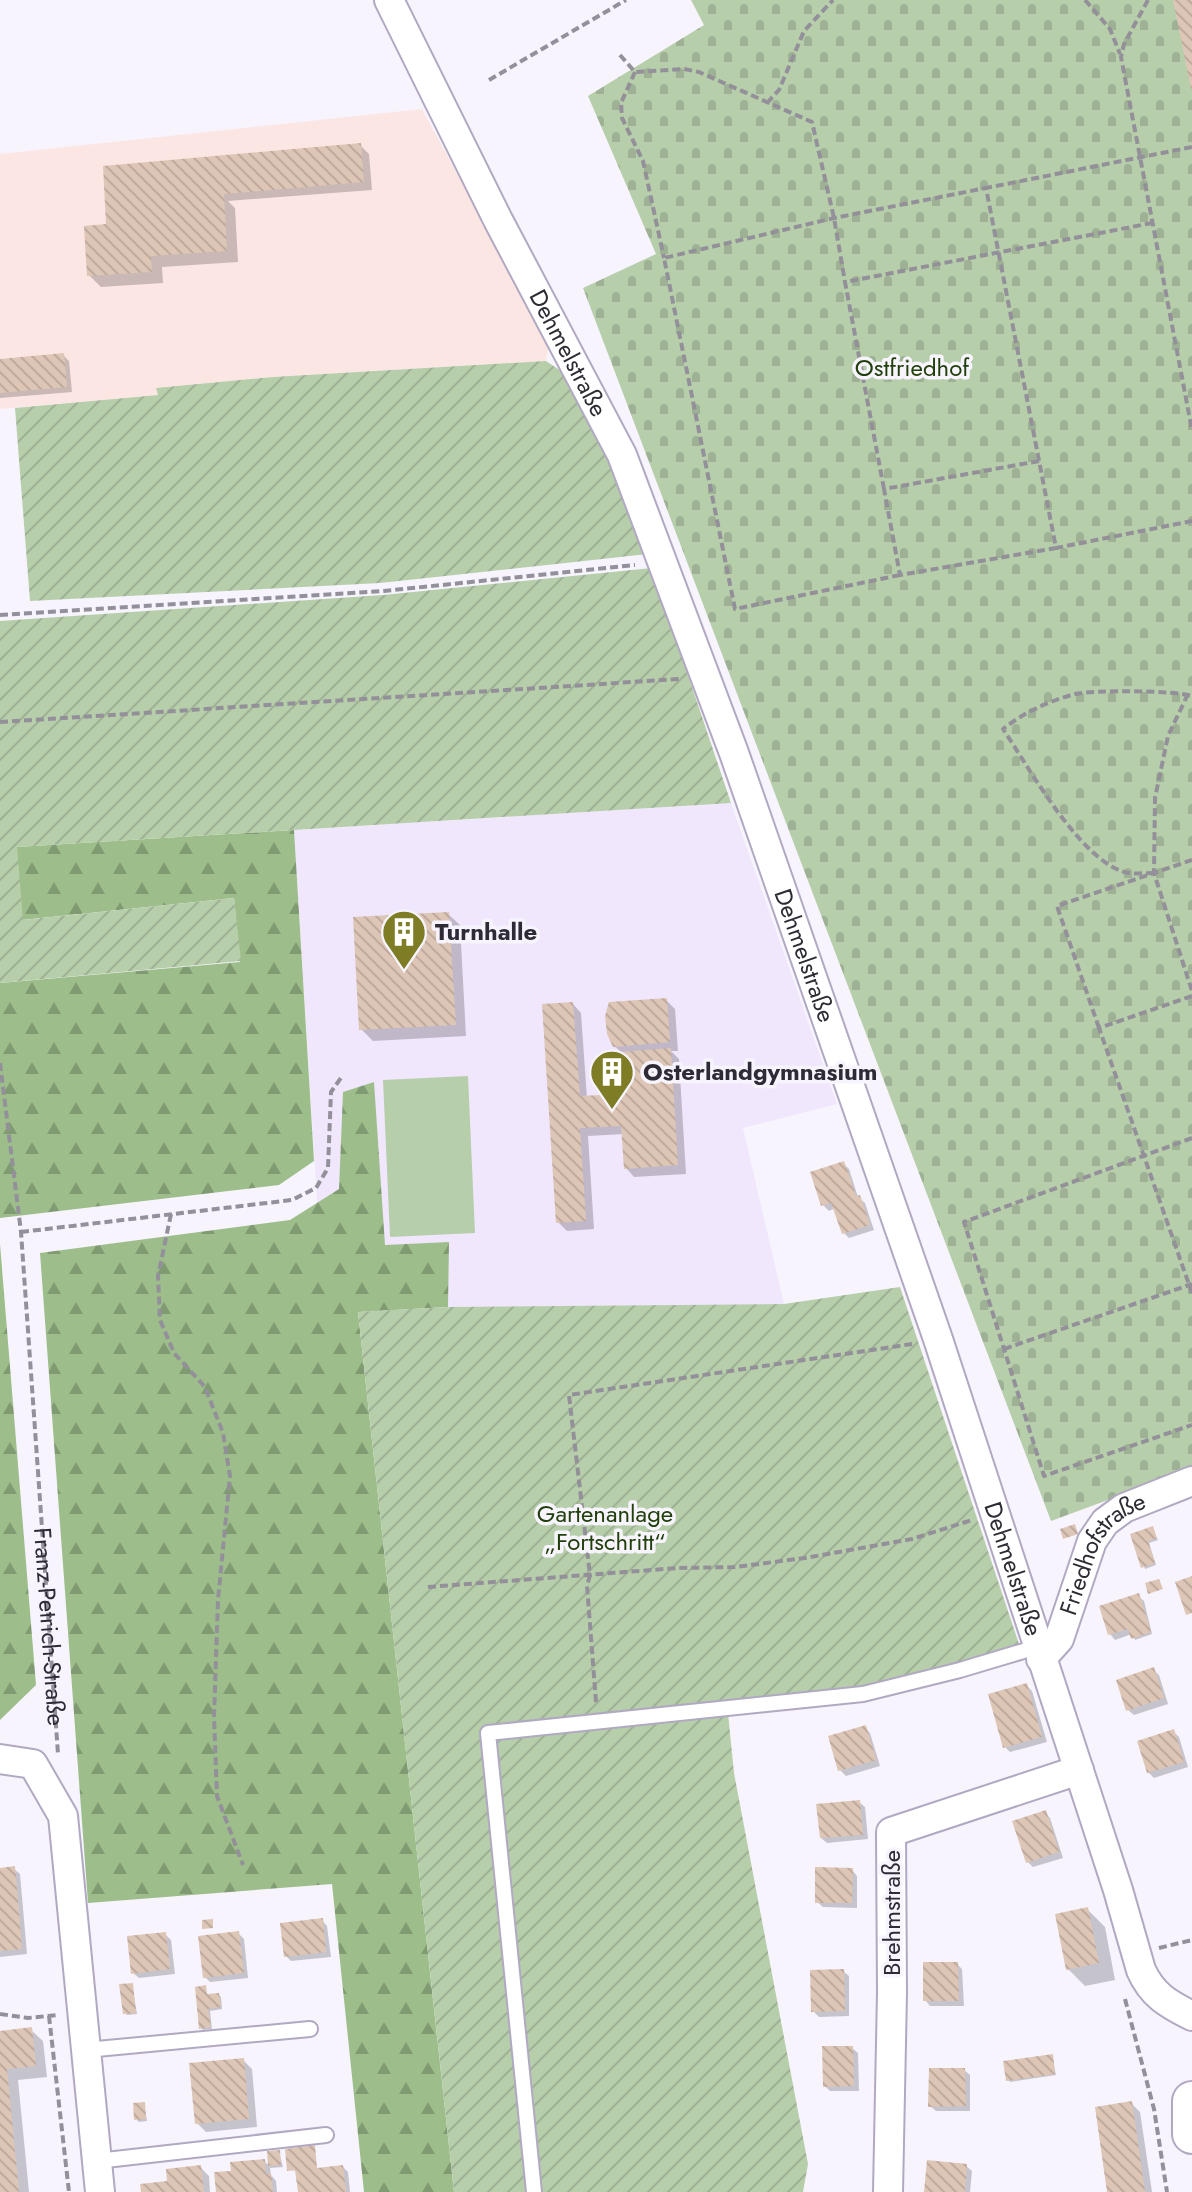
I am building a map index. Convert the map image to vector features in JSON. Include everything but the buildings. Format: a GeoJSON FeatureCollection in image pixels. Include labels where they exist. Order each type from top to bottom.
{"type":"FeatureCollection","features":[{"type":"Feature","properties":{"kind":"main road"},"geometry":{"type":"LineString","coordinates":[[1192,2101],[1192,2134]]}},
{"type":"Feature","properties":{"kind":"street","name":"Dehmelstraße"},"geometry":{"type":"LineString","coordinates":[[389,0],[498,220],[622,455],[706,679],[938,1339],[1141,1970],[1162,2001],[1192,2016]]}},
{"type":"Feature","properties":{"kind":"street","name":"Friedhofstraße"},"geometry":{"type":"LineString","coordinates":[[1039,1653],[1059,1639],[1092,1541],[1105,1522],[1124,1508],[1192,1481]]}},
{"type":"Feature","properties":{"kind":"street"},"geometry":{"type":"LineString","coordinates":[[0,1759],[33,1764],[63,1816],[100,2192]]}},
{"type":"Feature","properties":{"kind":"street","name":"Brehmstraße"},"geometry":{"type":"LineString","coordinates":[[888,2192],[891,1832],[1079,1770]]}},
{"type":"Feature","properties":{"kind":"lane"},"geometry":{"type":"LineString","coordinates":[[534,2192],[488,1733],[863,1694],[1039,1653]]}},
{"type":"Feature","properties":{"kind":"lane"},"geometry":{"type":"LineString","coordinates":[[86,2050],[310,2029]]}},
{"type":"Feature","properties":{"kind":"lane"},"geometry":{"type":"LineString","coordinates":[[97,2161],[326,2135]]}},
{"type":"Feature","properties":{"kind":"path"},"geometry":{"type":"LineString","coordinates":[[489,80],[626,0]]}},
{"type":"Feature","properties":{"kind":"path"},"geometry":{"type":"LineString","coordinates":[[767,103],[779,90],[804,31],[833,0]]}},
{"type":"Feature","properties":{"kind":"path"},"geometry":{"type":"LineString","coordinates":[[1085,0],[1110,29],[1121,57],[1192,430]]}},
{"type":"Feature","properties":{"kind":"path"},"geometry":{"type":"LineString","coordinates":[[1121,57],[1124,44],[1148,0]]}},
{"type":"Feature","properties":{"kind":"path"},"geometry":{"type":"LineString","coordinates":[[620,55],[635,72]]}},
{"type":"Feature","properties":{"kind":"path"},"geometry":{"type":"LineString","coordinates":[[635,72],[684,69],[699,72],[812,122],[834,218],[900,575]]}},
{"type":"Feature","properties":{"kind":"path"},"geometry":{"type":"LineString","coordinates":[[635,72],[623,93],[622,118],[643,161],[735,609],[1192,521]]}},
{"type":"Feature","properties":{"kind":"path"},"geometry":{"type":"LineString","coordinates":[[664,258],[834,218],[1192,147]]}},
{"type":"Feature","properties":{"kind":"path"},"geometry":{"type":"LineString","coordinates":[[986,188],[1056,548]]}},
{"type":"Feature","properties":{"kind":"path"},"geometry":{"type":"LineString","coordinates":[[845,282],[1152,223]]}},
{"type":"Feature","properties":{"kind":"path"},"geometry":{"type":"LineString","coordinates":[[884,489],[1039,461]]}},
{"type":"Feature","properties":{"kind":"path"},"geometry":{"type":"LineString","coordinates":[[0,615],[384,591],[662,562]]}},
{"type":"Feature","properties":{"kind":"path"},"geometry":{"type":"LineString","coordinates":[[0,722],[650,680],[706,679]]}},
{"type":"Feature","properties":{"kind":"path"},"geometry":{"type":"LineString","coordinates":[[1099,1028],[1192,993],[1154,873],[1155,798],[1168,736],[1190,695],[1160,692],[1076,694],[1020,715],[1003,729],[1084,845],[1109,865],[1127,873],[1154,873]]}},
{"type":"Feature","properties":{"kind":"path"},"geometry":{"type":"LineString","coordinates":[[1192,860],[1057,906],[1192,1293]]}},
{"type":"Feature","properties":{"kind":"path","name":"Franz-Petrich-Straße"},"geometry":{"type":"LineString","coordinates":[[0,1063],[21,1232],[59,1769]]}},
{"type":"Feature","properties":{"kind":"path"},"geometry":{"type":"LineString","coordinates":[[21,1232],[292,1200],[316,1188],[328,1168],[331,1092],[343,1075]]}},
{"type":"Feature","properties":{"kind":"path"},"geometry":{"type":"LineString","coordinates":[[1192,1138],[964,1222],[1044,1476],[1192,1425]]}},
{"type":"Feature","properties":{"kind":"path"},"geometry":{"type":"LineString","coordinates":[[171,1214],[158,1276],[160,1320],[174,1353],[205,1387],[223,1433],[230,1476],[218,1600],[215,1748],[217,1796],[243,1865]]}},
{"type":"Feature","properties":{"kind":"path"},"geometry":{"type":"LineString","coordinates":[[1004,1349],[1190,1284]]}},
{"type":"Feature","properties":{"kind":"path"},"geometry":{"type":"LineString","coordinates":[[598,1723],[587,1586],[590,1575],[569,1395],[938,1339]]}},
{"type":"Feature","properties":{"kind":"path"},"geometry":{"type":"LineString","coordinates":[[428,1587],[735,1567],[805,1558],[912,1539],[993,1514]]}},
{"type":"Feature","properties":{"kind":"path"},"geometry":{"type":"LineString","coordinates":[[1123,1989],[1154,2109],[1167,2192]]}},
{"type":"Feature","properties":{"kind":"path"},"geometry":{"type":"LineString","coordinates":[[0,2014],[28,2018],[82,2014]]}},
{"type":"Feature","properties":{"kind":"path"},"geometry":{"type":"LineString","coordinates":[[49,2016],[69,2192]]}},
{"type":"Feature","properties":{"kind":"shaded area"},"geometry":{"type":"Polygon","coordinates":[[[422,109],[549,343],[546,361],[273,377],[156,388],[159,395],[0,409],[0,154],[422,109]]]}},
{"type":"Feature","properties":{"kind":"shaded area"},"geometry":{"type":"Polygon","coordinates":[[[731,803],[837,1104],[743,1128],[784,1304],[324,1314],[294,830],[731,803]]]}},
{"type":"Feature","properties":{"kind":"green space","name":"Ostfriedhof"},"geometry":{"type":"Polygon","coordinates":[[[691,0],[1192,0],[1192,1469],[1051,1521],[583,288],[656,254],[588,96],[704,25],[691,0]]]}},
{"type":"Feature","properties":{"kind":"green space"},"geometry":{"type":"Polygon","coordinates":[[[546,361],[570,377],[616,466],[648,554],[380,583],[30,601],[15,408],[158,395],[156,388],[273,377],[546,361]]]}},
{"type":"Feature","properties":{"kind":"green space"},"geometry":{"type":"Polygon","coordinates":[[[652,568],[731,803],[17,847],[23,920],[234,898],[241,961],[0,983],[0,621],[383,595],[652,568]]]}},
{"type":"Feature","properties":{"kind":"green space"},"geometry":{"type":"Polygon","coordinates":[[[294,830],[314,1161],[279,1185],[0,1218],[0,983],[240,962],[234,898],[22,920],[16,847],[294,830]]]}},
{"type":"Feature","properties":{"kind":"green space"},"geometry":{"type":"Polygon","coordinates":[[[468,1076],[475,1233],[390,1237],[383,1080],[468,1076]]]}},
{"type":"Feature","properties":{"kind":"green space"},"geometry":{"type":"Polygon","coordinates":[[[374,1082],[385,1245],[449,1242],[448,1307],[358,1312],[454,2192],[364,2192],[332,1884],[88,1903],[40,1253],[290,1220],[339,1189],[343,1092],[374,1082]]]}},
{"type":"Feature","properties":{"kind":"green space"},"geometry":{"type":"Polygon","coordinates":[[[0,1244],[36,1685],[0,1720],[0,1244]]]}},
{"type":"Feature","properties":{"kind":"green space","name":"Gartenanlage „Fortschritt“"},"geometry":{"type":"Polygon","coordinates":[[[900,1287],[1024,1659],[864,1699],[728,1713],[734,1773],[808,2164],[803,2192],[454,2192],[358,1312],[448,1307],[784,1304],[900,1287]]]}},
{"type":"Feature","properties":{"kind":"place","name":"Turnhalle"},"geometry":{"type":"Point","coordinates":[404,971]}},
{"type":"Feature","properties":{"kind":"place","name":"Osterlandgymnasium"},"geometry":{"type":"Point","coordinates":[612,1111]}}]}
